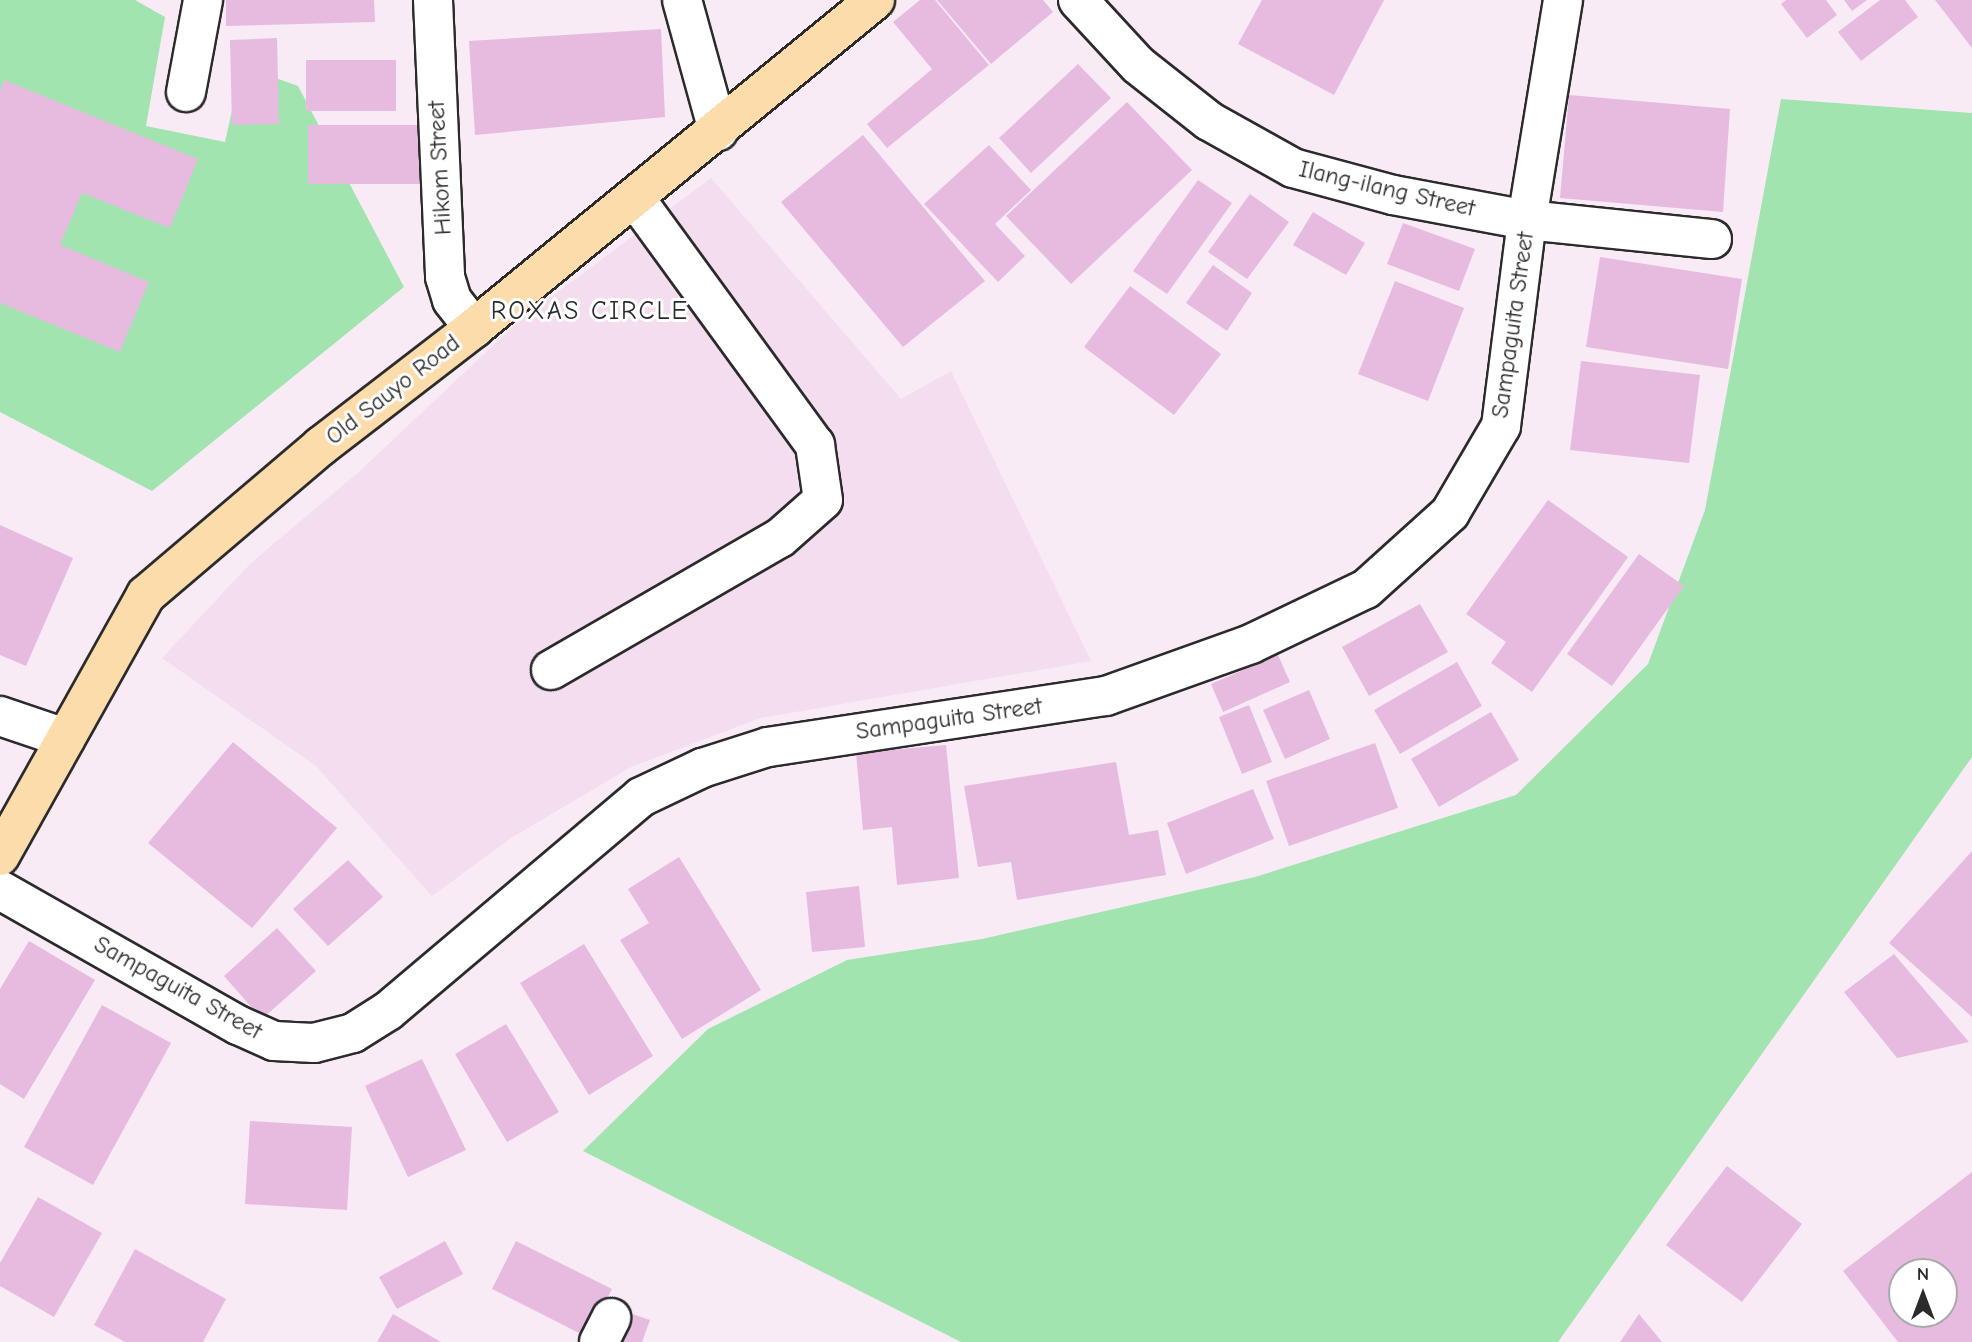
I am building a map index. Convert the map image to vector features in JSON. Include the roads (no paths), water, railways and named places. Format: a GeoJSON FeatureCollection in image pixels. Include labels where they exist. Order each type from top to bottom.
{"type":"FeatureCollection","features":[{"type":"Feature","properties":{"kind":"main road","name":"Old Sauyo Road"},"geometry":{"type":"LineString","coordinates":[[0,856],[146,595],[321,446],[474,328],[875,0]]}},
{"type":"Feature","properties":{"kind":"street"},"geometry":{"type":"LineString","coordinates":[[186,92],[203,0]]}},
{"type":"Feature","properties":{"kind":"street","name":"Hikom Street"},"geometry":{"type":"LineString","coordinates":[[433,0],[445,277],[453,300],[474,328]]}},
{"type":"Feature","properties":{"kind":"street"},"geometry":{"type":"LineString","coordinates":[[682,0],[718,131]]}},
{"type":"Feature","properties":{"kind":"street","name":"Ilang-ilang Street"},"geometry":{"type":"LineString","coordinates":[[1078,0],[1138,65],[1209,121],[1293,168],[1393,195],[1527,220],[1712,239]]}},
{"type":"Feature","properties":{"kind":"street","name":"Sampaguita Street"},"geometry":{"type":"LineString","coordinates":[[0,890],[238,1025],[274,1041],[314,1042],[353,1032],[388,1011],[641,797],[702,768],[768,747],[1107,696],[1251,644],[1366,589],[1450,513],[1501,426],[1527,220],[1563,0]]}},
{"type":"Feature","properties":{"kind":"street"},"geometry":{"type":"LineString","coordinates":[[551,670],[780,538],[823,500],[815,445],[635,198]]}},
{"type":"Feature","properties":{"kind":"street"},"geometry":{"type":"LineString","coordinates":[[0,716],[65,738]]}},
{"type":"Feature","properties":{"kind":"district","name":"ROXAS CIRCLE"},"geometry":{"type":"Point","coordinates":[590,312]}}]}
